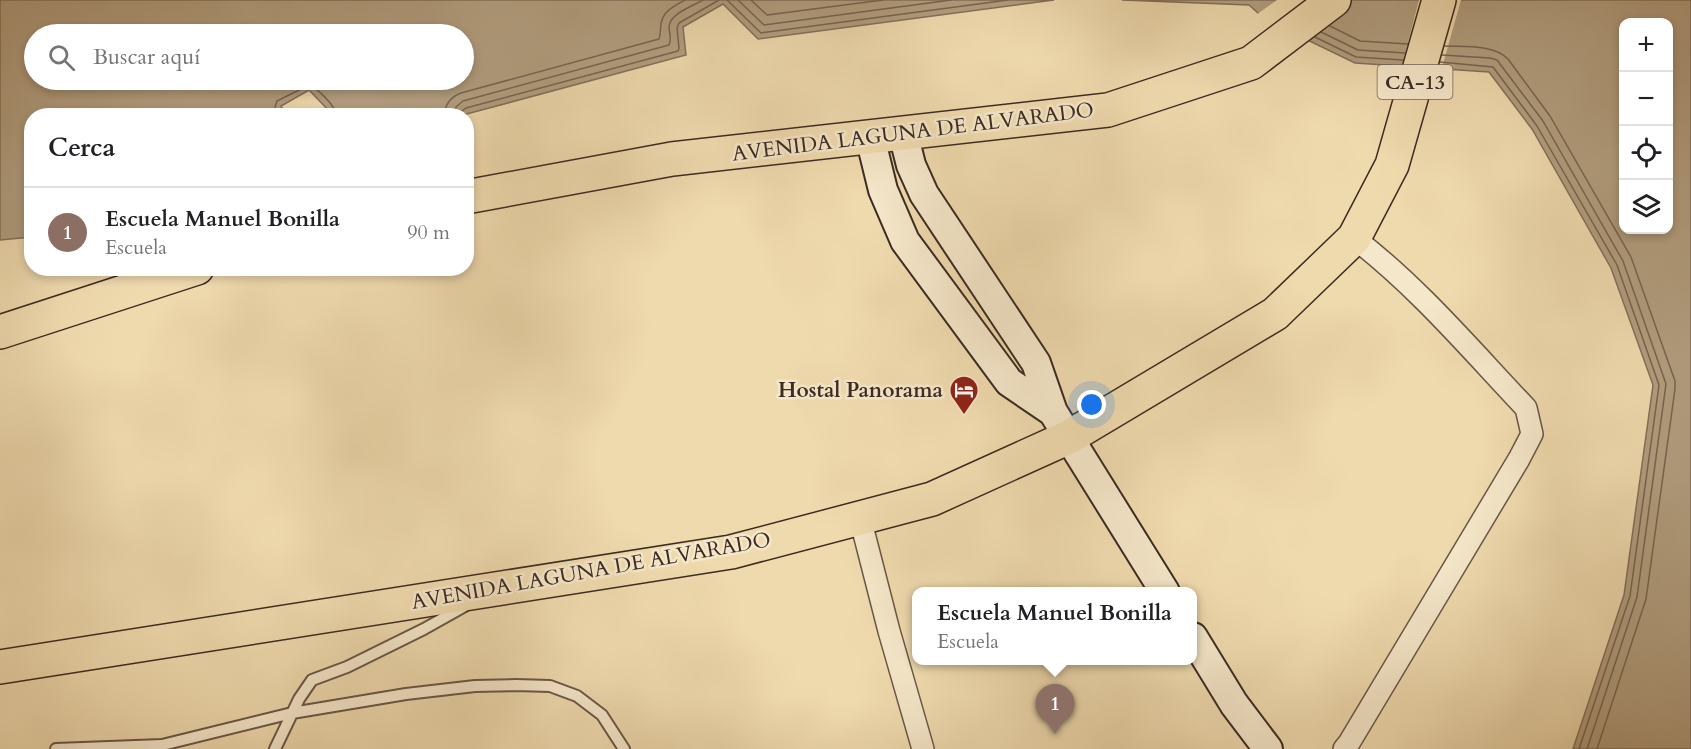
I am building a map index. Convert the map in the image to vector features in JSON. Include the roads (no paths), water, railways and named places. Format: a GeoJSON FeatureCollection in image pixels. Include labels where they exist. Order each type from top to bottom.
{"type":"FeatureCollection","features":[{"type":"Feature","properties":{"kind":"main road","name":"AVENIDA LAGUNA DE ALVARADO"},"geometry":{"type":"LineString","coordinates":[[474,196],[672,159],[1108,110],[1251,63],[1334,0]]}},
{"type":"Feature","properties":{"kind":"main road","name":"AVENIDA LAGUNA DE ALVARADO"},"geometry":{"type":"LineString","coordinates":[[0,666],[731,552],[932,499],[1061,424],[1275,314],[1354,238],[1392,165],[1439,0]]}},
{"type":"Feature","properties":{"kind":"main road"},"geometry":{"type":"LineString","coordinates":[[903,133],[911,165],[924,194],[1036,363],[1061,424],[1163,587]]}},
{"type":"Feature","properties":{"kind":"main road"},"geometry":{"type":"LineString","coordinates":[[870,137],[883,190],[904,241],[1009,382],[1061,424]]}},
{"type":"Feature","properties":{"kind":"main road"},"geometry":{"type":"LineString","coordinates":[[0,332],[172,276]]}},
{"type":"Feature","properties":{"kind":"main road"},"geometry":{"type":"LineString","coordinates":[[1197,644],[1234,704],[1268,749]]}},
{"type":"Feature","properties":{"kind":"street"},"geometry":{"type":"LineString","coordinates":[[1344,749],[1532,434],[1526,408],[1416,292],[1382,259],[1354,238]]}},
{"type":"Feature","properties":{"kind":"street"},"geometry":{"type":"LineString","coordinates":[[860,518],[923,749]]}},
{"type":"Feature","properties":{"kind":"lane"},"geometry":{"type":"LineString","coordinates":[[275,749],[292,712],[312,680],[347,667],[424,629],[497,588]]}},
{"type":"Feature","properties":{"kind":"lane"},"geometry":{"type":"LineString","coordinates":[[56,749],[162,745],[292,712],[475,686],[550,686],[577,696],[602,715],[624,749]]}},
{"type":"Feature","properties":{"kind":"water"},"geometry":{"type":"Polygon","coordinates":[[[0,0],[1054,0],[758,39],[723,4],[683,27],[686,55],[474,112],[474,108],[326,108],[309,90],[281,106],[282,108],[24,108],[24,238],[0,240],[0,0]]]}},
{"type":"Feature","properties":{"kind":"water"},"geometry":{"type":"Polygon","coordinates":[[[1122,0],[1691,0],[1691,749],[1573,749],[1624,595],[1653,385],[1611,268],[1532,129],[1489,72],[1355,63],[1266,20],[1249,5],[1122,0]]]}},
{"type":"Feature","properties":{"kind":"place","name":"Hostal Panorama"},"geometry":{"type":"Point","coordinates":[964,416]}},
{"type":"Feature","properties":{"kind":"place","name":"Escuela Manuel Bonilla"},"geometry":{"type":"Point","coordinates":[1055,734]}}]}
